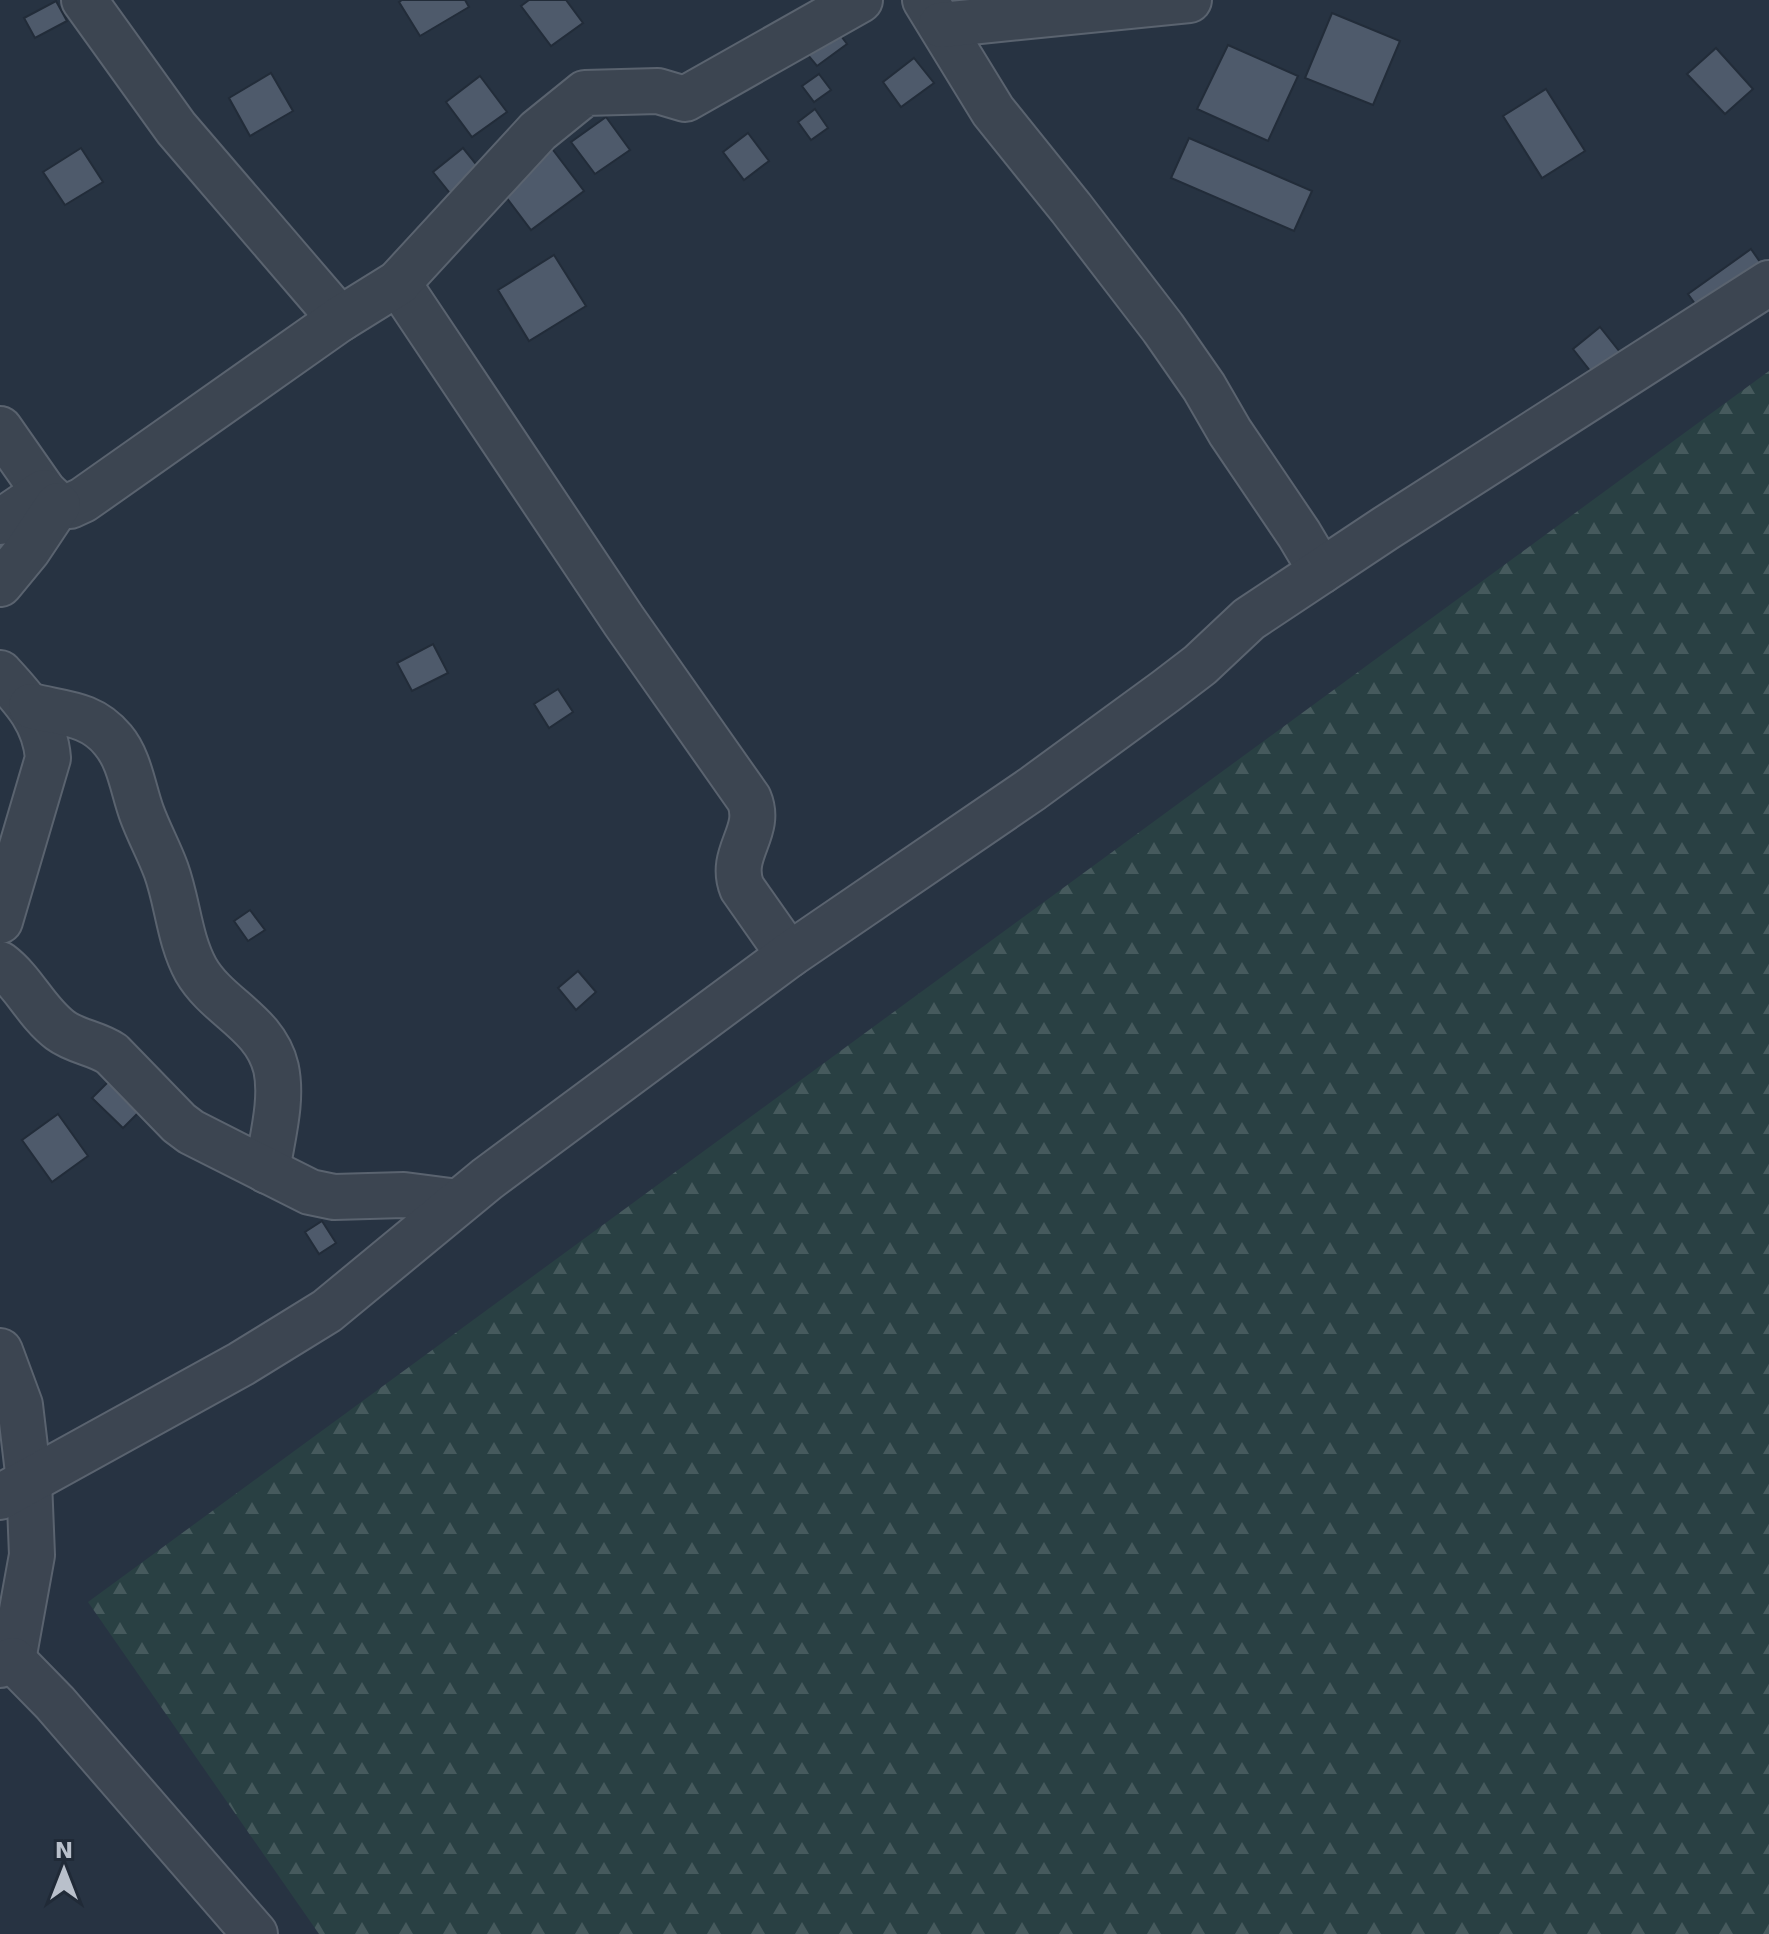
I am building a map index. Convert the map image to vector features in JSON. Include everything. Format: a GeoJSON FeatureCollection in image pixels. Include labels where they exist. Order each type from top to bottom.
{"type":"FeatureCollection","features":[{"type":"Feature","properties":{"kind":"street"},"geometry":{"type":"LineString","coordinates":[[84,0],[176,128],[340,319]]}},
{"type":"Feature","properties":{"kind":"street"},"geometry":{"type":"LineString","coordinates":[[0,429],[51,498],[70,506],[83,500],[340,319],[398,283],[538,131],[585,93],[658,91],[685,99],[860,0]]}},
{"type":"Feature","properties":{"kind":"street"},"geometry":{"type":"LineString","coordinates":[[1189,0],[933,12],[993,111],[1071,208],[1196,375],[1321,571]]}},
{"type":"Feature","properties":{"kind":"street"},"geometry":{"type":"LineString","coordinates":[[398,283],[624,621],[749,799],[754,819],[737,865],[737,876],[742,888],[789,955]]}},
{"type":"Feature","properties":{"kind":"street"},"geometry":{"type":"LineString","coordinates":[[15,1489],[241,1364],[327,1311],[458,1202],[789,955],[1032,789],[1200,665],[1249,619],[1769,283]]}},
{"type":"Feature","properties":{"kind":"street"},"geometry":{"type":"LineString","coordinates":[[0,522],[51,498]]}},
{"type":"Feature","properties":{"kind":"street"},"geometry":{"type":"LineString","coordinates":[[0,584],[28,550],[51,498]]}},
{"type":"Feature","properties":{"kind":"street"},"geometry":{"type":"LineString","coordinates":[[0,673],[31,706],[47,742],[48,758],[0,921]]}},
{"type":"Feature","properties":{"kind":"street"},"geometry":{"type":"LineString","coordinates":[[31,706],[94,721],[115,742],[123,757],[142,814],[166,870],[177,917],[197,971],[217,997],[266,1040],[275,1065],[279,1086],[267,1171]]}},
{"type":"Feature","properties":{"kind":"street"},"geometry":{"type":"LineString","coordinates":[[0,964],[10,971],[46,1017],[62,1032],[101,1046],[112,1054],[179,1123],[267,1171],[310,1192],[334,1197],[404,1195],[458,1202]]}},
{"type":"Feature","properties":{"kind":"street"},"geometry":{"type":"LineString","coordinates":[[0,1351],[20,1405],[15,1489],[32,1555],[6,1663],[55,1703],[255,1934]]}},
{"type":"Feature","properties":{"kind":"green space"},"geometry":{"type":"Polygon","coordinates":[[[1769,371],[1769,1934],[319,1934],[88,1602],[1769,371]]]}},
{"type":"Feature","properties":{"kind":"building"},"geometry":{"type":"Polygon","coordinates":[[[465,0],[469,7],[420,36],[399,2],[465,0]]]}},
{"type":"Feature","properties":{"kind":"building"},"geometry":{"type":"Polygon","coordinates":[[[529,0],[566,0],[583,23],[551,46],[521,6],[529,0]]]}},
{"type":"Feature","properties":{"kind":"building"},"geometry":{"type":"Polygon","coordinates":[[[56,1],[67,21],[35,38],[24,18],[56,1]]]}},
{"type":"Feature","properties":{"kind":"building"},"geometry":{"type":"Polygon","coordinates":[[[1332,13],[1400,41],[1373,105],[1305,78],[1332,13]]]}},
{"type":"Feature","properties":{"kind":"building"},"geometry":{"type":"Polygon","coordinates":[[[833,25],[847,44],[817,66],[802,48],[833,25]]]}},
{"type":"Feature","properties":{"kind":"building"},"geometry":{"type":"Polygon","coordinates":[[[1228,45],[1298,76],[1268,141],[1197,109],[1228,45]]]}},
{"type":"Feature","properties":{"kind":"building"},"geometry":{"type":"Polygon","coordinates":[[[1716,48],[1753,89],[1725,114],[1687,74],[1716,48]]]}},
{"type":"Feature","properties":{"kind":"building"},"geometry":{"type":"Polygon","coordinates":[[[914,58],[934,83],[901,107],[883,82],[914,58]]]}},
{"type":"Feature","properties":{"kind":"building"},"geometry":{"type":"Polygon","coordinates":[[[271,73],[293,111],[250,136],[229,98],[271,73]]]}},
{"type":"Feature","properties":{"kind":"building"},"geometry":{"type":"Polygon","coordinates":[[[819,74],[831,90],[814,102],[802,86],[819,74]]]}},
{"type":"Feature","properties":{"kind":"building"},"geometry":{"type":"Polygon","coordinates":[[[480,76],[507,112],[472,137],[446,102],[480,76]]]}},
{"type":"Feature","properties":{"kind":"building"},"geometry":{"type":"Polygon","coordinates":[[[1546,89],[1585,151],[1542,178],[1503,116],[1546,89]]]}},
{"type":"Feature","properties":{"kind":"building"},"geometry":{"type":"Polygon","coordinates":[[[815,109],[828,128],[811,140],[798,122],[815,109]]]}},
{"type":"Feature","properties":{"kind":"building"},"geometry":{"type":"Polygon","coordinates":[[[606,117],[630,150],[595,174],[571,142],[606,117]]]}},
{"type":"Feature","properties":{"kind":"building"},"geometry":{"type":"Polygon","coordinates":[[[748,133],[769,161],[744,180],[723,152],[748,133]]]}},
{"type":"Feature","properties":{"kind":"building"},"geometry":{"type":"Polygon","coordinates":[[[1189,138],[1312,191],[1294,231],[1171,178],[1189,138]]]}},
{"type":"Feature","properties":{"kind":"building"},"geometry":{"type":"Polygon","coordinates":[[[550,146],[584,191],[531,230],[497,185],[550,146]]]}},
{"type":"Feature","properties":{"kind":"building"},"geometry":{"type":"Polygon","coordinates":[[[81,148],[103,182],[65,205],[43,172],[81,148]]]}},
{"type":"Feature","properties":{"kind":"building"},"geometry":{"type":"Polygon","coordinates":[[[463,148],[488,179],[457,202],[433,172],[463,148]]]}},
{"type":"Feature","properties":{"kind":"building"},"geometry":{"type":"Polygon","coordinates":[[[1751,249],[1769,275],[1708,322],[1688,294],[1751,249]]]}},
{"type":"Feature","properties":{"kind":"building"},"geometry":{"type":"Polygon","coordinates":[[[554,255],[586,306],[529,341],[498,290],[554,255]]]}},
{"type":"Feature","properties":{"kind":"building"},"geometry":{"type":"Polygon","coordinates":[[[1600,327],[1623,356],[1595,377],[1573,349],[1600,327]]]}},
{"type":"Feature","properties":{"kind":"building"},"geometry":{"type":"Polygon","coordinates":[[[433,644],[448,673],[412,691],[397,663],[433,644]]]}},
{"type":"Feature","properties":{"kind":"building"},"geometry":{"type":"Polygon","coordinates":[[[558,689],[573,712],[549,728],[534,704],[558,689]]]}},
{"type":"Feature","properties":{"kind":"building"},"geometry":{"type":"Polygon","coordinates":[[[250,910],[265,930],[248,941],[234,921],[250,910]]]}},
{"type":"Feature","properties":{"kind":"building"},"geometry":{"type":"Polygon","coordinates":[[[578,971],[596,992],[576,1010],[558,988],[578,971]]]}},
{"type":"Feature","properties":{"kind":"building"},"geometry":{"type":"Polygon","coordinates":[[[115,1075],[145,1106],[123,1128],[92,1098],[115,1075]]]}},
{"type":"Feature","properties":{"kind":"building"},"geometry":{"type":"Polygon","coordinates":[[[58,1114],[88,1156],[52,1182],[22,1140],[58,1114]]]}},
{"type":"Feature","properties":{"kind":"building"},"geometry":{"type":"Polygon","coordinates":[[[322,1221],[336,1243],[319,1254],[305,1232],[322,1221]]]}}]}
